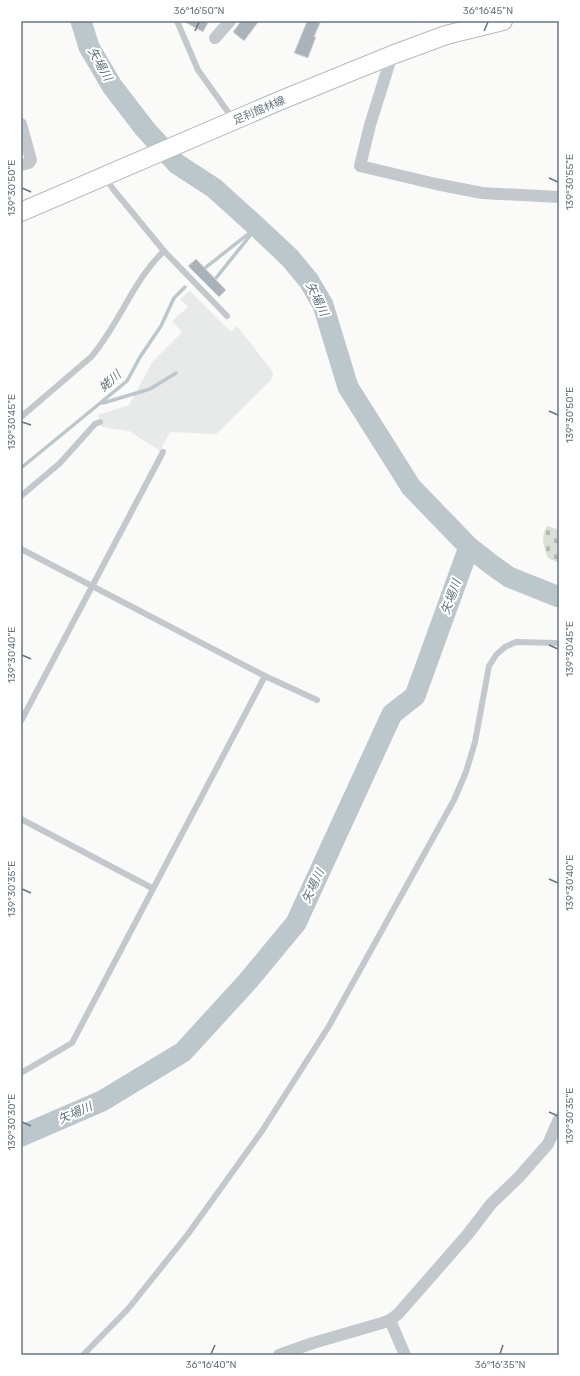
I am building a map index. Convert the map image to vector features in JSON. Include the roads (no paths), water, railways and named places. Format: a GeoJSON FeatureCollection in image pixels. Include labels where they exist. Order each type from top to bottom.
{"type":"FeatureCollection","features":[{"type":"Feature","properties":{"kind":"main road","name":"足利館林線"},"geometry":{"type":"LineString","coordinates":[[21,212],[230,122],[392,55],[446,35],[503,21]]}},
{"type":"Feature","properties":{"kind":"street"},"geometry":{"type":"LineString","coordinates":[[215,38],[230,21]]}},
{"type":"Feature","properties":{"kind":"street"},"geometry":{"type":"LineString","coordinates":[[392,55],[370,125],[360,166],[482,193],[559,197]]}},
{"type":"Feature","properties":{"kind":"street"},"geometry":{"type":"LineString","coordinates":[[21,124],[31,160],[29,163],[21,165]]}},
{"type":"Feature","properties":{"kind":"street"},"geometry":{"type":"LineString","coordinates":[[279,1355],[390,1320],[406,1306],[468,1234],[491,1204],[553,1146],[559,1119]]}},
{"type":"Feature","properties":{"kind":"street"},"geometry":{"type":"LineString","coordinates":[[390,1320],[405,1355]]}},
{"type":"Feature","properties":{"kind":"lane"},"geometry":{"type":"LineString","coordinates":[[176,21],[198,70],[230,122]]}},
{"type":"Feature","properties":{"kind":"lane"},"geometry":{"type":"LineString","coordinates":[[108,175],[111,187],[164,250],[227,316]]}},
{"type":"Feature","properties":{"kind":"lane"},"geometry":{"type":"LineString","coordinates":[[21,417],[91,357],[99,348],[148,268],[164,250]]}},
{"type":"Feature","properties":{"kind":"lane"},"geometry":{"type":"LineString","coordinates":[[21,496],[60,463],[95,424],[100,422]]}},
{"type":"Feature","properties":{"kind":"lane"},"geometry":{"type":"LineString","coordinates":[[21,721],[163,452]]}},
{"type":"Feature","properties":{"kind":"lane"},"geometry":{"type":"LineString","coordinates":[[21,549],[265,676],[317,700]]}},
{"type":"Feature","properties":{"kind":"lane"},"geometry":{"type":"LineString","coordinates":[[83,1355],[128,1309],[188,1234],[262,1132],[329,1026],[454,800],[466,772],[475,742],[489,666],[496,655],[505,647],[516,642],[559,643]]}},
{"type":"Feature","properties":{"kind":"lane"},"geometry":{"type":"LineString","coordinates":[[21,1073],[72,1043],[152,888],[265,676]]}},
{"type":"Feature","properties":{"kind":"lane"},"geometry":{"type":"LineString","coordinates":[[21,819],[152,888]]}},
{"type":"Feature","properties":{"kind":"waterway","name":"矢場川"},"geometry":{"type":"LineString","coordinates":[[81,21],[89,47],[112,86],[145,129],[177,164],[214,188],[257,227],[290,258],[309,281],[323,305],[348,387],[411,487],[469,547],[492,565],[509,577],[559,597]]}},
{"type":"Feature","properties":{"kind":"waterway","name":"姥川"},"geometry":{"type":"LineString","coordinates":[[205,268],[257,227]]}},
{"type":"Feature","properties":{"kind":"waterway"},"geometry":{"type":"LineString","coordinates":[[216,278],[253,232]]}},
{"type":"Feature","properties":{"kind":"waterway","name":"姥川"},"geometry":{"type":"LineString","coordinates":[[21,468],[127,381],[140,357],[161,326],[174,298],[185,287]]}},
{"type":"Feature","properties":{"kind":"waterway"},"geometry":{"type":"LineString","coordinates":[[103,403],[150,389],[176,373]]}},
{"type":"Feature","properties":{"kind":"waterway","name":"矢場川"},"geometry":{"type":"LineString","coordinates":[[21,1136],[102,1101],[183,1052],[248,981],[296,923],[392,714],[415,696],[469,547]]}}]}
